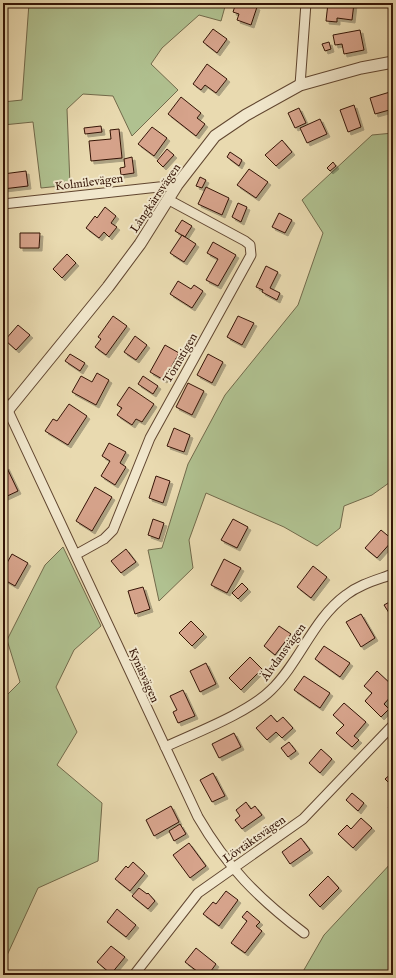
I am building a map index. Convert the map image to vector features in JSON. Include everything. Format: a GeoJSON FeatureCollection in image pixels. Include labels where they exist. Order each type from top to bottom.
{"type":"FeatureCollection","features":[{"type":"Feature","properties":{"kind":"street"},"geometry":{"type":"LineString","coordinates":[[300,84],[306,3]]}},
{"type":"Feature","properties":{"kind":"street","name":"Långkärrsvägen"},"geometry":{"type":"LineString","coordinates":[[5,408],[108,287],[169,200],[177,185],[215,136],[246,115],[300,84],[361,68],[393,62]]}},
{"type":"Feature","properties":{"kind":"street","name":"Kolmilevägen"},"geometry":{"type":"LineString","coordinates":[[3,204],[177,185]]}},
{"type":"Feature","properties":{"kind":"street","name":"Törnstigen"},"geometry":{"type":"LineString","coordinates":[[77,554],[104,539],[113,530],[150,438],[251,255],[250,245],[245,241],[169,200]]}},
{"type":"Feature","properties":{"kind":"street","name":"Kynäsvägen"},"geometry":{"type":"LineString","coordinates":[[5,408],[77,554],[198,817],[215,846],[233,868],[271,908],[304,933]]}},
{"type":"Feature","properties":{"kind":"street","name":"Älvdansvägen"},"geometry":{"type":"LineString","coordinates":[[165,747],[217,724],[261,699],[284,676],[330,610],[345,595],[358,587],[393,574]]}},
{"type":"Feature","properties":{"kind":"street","name":"Lövtäktsvägen"},"geometry":{"type":"LineString","coordinates":[[134,975],[188,903],[204,889],[303,819],[393,726]]}},
{"type":"Feature","properties":{"kind":"green space"},"geometry":{"type":"Polygon","coordinates":[[[29,3],[226,3],[221,21],[199,15],[162,48],[151,64],[178,90],[132,136],[113,96],[83,94],[67,109],[70,185],[41,188],[33,122],[3,125],[3,102],[22,100],[29,3]]]}},
{"type":"Feature","properties":{"kind":"green space"},"geometry":{"type":"Polygon","coordinates":[[[393,133],[393,480],[372,495],[344,506],[340,528],[317,546],[284,527],[206,493],[189,540],[193,568],[159,601],[148,550],[162,548],[188,464],[225,395],[298,305],[323,233],[302,200],[372,135],[393,133]]]}},
{"type":"Feature","properties":{"kind":"green space"},"geometry":{"type":"Polygon","coordinates":[[[63,547],[101,626],[74,650],[56,687],[77,732],[57,765],[102,803],[98,861],[38,888],[3,964],[3,699],[20,682],[7,640],[45,565],[63,547]]]}},
{"type":"Feature","properties":{"kind":"green space"},"geometry":{"type":"Polygon","coordinates":[[[393,861],[393,975],[301,975],[324,935],[393,861]]]}},
{"type":"Feature","properties":{"kind":"building"},"geometry":{"type":"Polygon","coordinates":[[[236,3],[246,3],[257,7],[251,25],[237,20],[239,14],[233,12],[236,3]]]}},
{"type":"Feature","properties":{"kind":"building"},"geometry":{"type":"Polygon","coordinates":[[[328,3],[354,3],[352,20],[337,18],[337,22],[326,21],[328,3]]]}},
{"type":"Feature","properties":{"kind":"building"},"geometry":{"type":"Polygon","coordinates":[[[213,29],[227,39],[217,53],[203,42],[213,29]]]}},
{"type":"Feature","properties":{"kind":"building"},"geometry":{"type":"Polygon","coordinates":[[[360,30],[364,50],[344,54],[342,44],[335,45],[333,35],[360,30]]]}},
{"type":"Feature","properties":{"kind":"building"},"geometry":{"type":"Polygon","coordinates":[[[329,42],[331,49],[325,51],[322,44],[329,42]]]}},
{"type":"Feature","properties":{"kind":"building"},"geometry":{"type":"Polygon","coordinates":[[[207,64],[227,79],[216,93],[205,85],[201,90],[193,84],[207,64]]]}},
{"type":"Feature","properties":{"kind":"building"},"geometry":{"type":"Polygon","coordinates":[[[390,92],[393,109],[375,114],[370,98],[390,92]]]}},
{"type":"Feature","properties":{"kind":"building"},"geometry":{"type":"Polygon","coordinates":[[[181,97],[201,113],[197,118],[205,124],[196,136],[168,114],[181,97]]]}},
{"type":"Feature","properties":{"kind":"building"},"geometry":{"type":"Polygon","coordinates":[[[354,105],[361,127],[348,132],[340,110],[354,105]]]}},
{"type":"Feature","properties":{"kind":"building"},"geometry":{"type":"Polygon","coordinates":[[[299,108],[306,123],[295,128],[288,113],[299,108]]]}},
{"type":"Feature","properties":{"kind":"building"},"geometry":{"type":"Polygon","coordinates":[[[320,119],[327,134],[307,143],[300,128],[320,119]]]}},
{"type":"Feature","properties":{"kind":"building"},"geometry":{"type":"Polygon","coordinates":[[[101,126],[102,132],[85,134],[84,128],[101,126]]]}},
{"type":"Feature","properties":{"kind":"building"},"geometry":{"type":"Polygon","coordinates":[[[152,127],[167,138],[154,156],[138,144],[152,127]]]}},
{"type":"Feature","properties":{"kind":"building"},"geometry":{"type":"Polygon","coordinates":[[[119,129],[122,158],[91,161],[89,141],[111,139],[110,130],[119,129]]]}},
{"type":"Feature","properties":{"kind":"building"},"geometry":{"type":"Polygon","coordinates":[[[282,140],[292,152],[276,166],[265,155],[282,140]]]}},
{"type":"Feature","properties":{"kind":"building"},"geometry":{"type":"Polygon","coordinates":[[[167,149],[174,155],[163,167],[157,161],[167,149]]]}},
{"type":"Feature","properties":{"kind":"building"},"geometry":{"type":"Polygon","coordinates":[[[230,152],[242,160],[239,166],[227,157],[230,152]]]}},
{"type":"Feature","properties":{"kind":"building"},"geometry":{"type":"Polygon","coordinates":[[[132,157],[134,173],[121,175],[120,168],[125,167],[124,159],[132,157]]]}},
{"type":"Feature","properties":{"kind":"building"},"geometry":{"type":"Polygon","coordinates":[[[333,162],[336,166],[330,171],[327,168],[333,162]]]}},
{"type":"Feature","properties":{"kind":"building"},"geometry":{"type":"Polygon","coordinates":[[[249,169],[268,182],[256,198],[237,185],[249,169]]]}},
{"type":"Feature","properties":{"kind":"building"},"geometry":{"type":"Polygon","coordinates":[[[26,171],[28,186],[3,189],[3,174],[26,171]]]}},
{"type":"Feature","properties":{"kind":"building"},"geometry":{"type":"Polygon","coordinates":[[[200,177],[206,180],[202,188],[196,186],[200,177]]]}},
{"type":"Feature","properties":{"kind":"building"},"geometry":{"type":"Polygon","coordinates":[[[206,187],[229,198],[222,215],[198,204],[206,187]]]}},
{"type":"Feature","properties":{"kind":"building"},"geometry":{"type":"Polygon","coordinates":[[[238,203],[247,207],[241,222],[232,217],[238,203]]]}},
{"type":"Feature","properties":{"kind":"building"},"geometry":{"type":"Polygon","coordinates":[[[105,207],[116,216],[111,223],[117,227],[109,237],[104,232],[99,238],[86,228],[95,216],[97,218],[105,207]]]}},
{"type":"Feature","properties":{"kind":"building"},"geometry":{"type":"Polygon","coordinates":[[[279,213],[292,220],[285,233],[272,227],[279,213]]]}},
{"type":"Feature","properties":{"kind":"building"},"geometry":{"type":"Polygon","coordinates":[[[182,220],[192,226],[185,237],[175,231],[182,220]]]}},
{"type":"Feature","properties":{"kind":"building"},"geometry":{"type":"Polygon","coordinates":[[[20,233],[40,233],[39,248],[20,248],[20,233]]]}},
{"type":"Feature","properties":{"kind":"building"},"geometry":{"type":"Polygon","coordinates":[[[182,235],[196,244],[184,262],[170,253],[182,235]]]}},
{"type":"Feature","properties":{"kind":"building"},"geometry":{"type":"Polygon","coordinates":[[[213,242],[236,255],[218,286],[206,280],[218,259],[207,253],[213,242]]]}},
{"type":"Feature","properties":{"kind":"building"},"geometry":{"type":"Polygon","coordinates":[[[67,254],[76,263],[62,278],[53,269],[67,254]]]}},
{"type":"Feature","properties":{"kind":"building"},"geometry":{"type":"Polygon","coordinates":[[[266,266],[278,272],[270,288],[280,293],[277,300],[256,287],[266,266]]]}},
{"type":"Feature","properties":{"kind":"building"},"geometry":{"type":"Polygon","coordinates":[[[178,281],[191,289],[194,285],[203,291],[192,308],[170,294],[178,281]]]}},
{"type":"Feature","properties":{"kind":"building"},"geometry":{"type":"Polygon","coordinates":[[[113,316],[127,326],[106,355],[95,347],[101,339],[98,337],[113,316]]]}},
{"type":"Feature","properties":{"kind":"building"},"geometry":{"type":"Polygon","coordinates":[[[238,316],[254,323],[242,345],[227,337],[238,316]]]}},
{"type":"Feature","properties":{"kind":"building"},"geometry":{"type":"Polygon","coordinates":[[[18,325],[30,335],[16,350],[5,340],[18,325]]]}},
{"type":"Feature","properties":{"kind":"building"},"geometry":{"type":"Polygon","coordinates":[[[135,336],[147,345],[136,360],[124,352],[135,336]]]}},
{"type":"Feature","properties":{"kind":"building"},"geometry":{"type":"Polygon","coordinates":[[[165,345],[179,353],[164,380],[150,372],[165,345]]]}},
{"type":"Feature","properties":{"kind":"building"},"geometry":{"type":"Polygon","coordinates":[[[70,354],[85,363],[80,371],[65,361],[70,354]]]}},
{"type":"Feature","properties":{"kind":"building"},"geometry":{"type":"Polygon","coordinates":[[[208,354],[223,362],[212,383],[197,375],[208,354]]]}},
{"type":"Feature","properties":{"kind":"building"},"geometry":{"type":"Polygon","coordinates":[[[97,373],[109,380],[96,405],[72,392],[81,376],[92,382],[97,373]]]}},
{"type":"Feature","properties":{"kind":"building"},"geometry":{"type":"Polygon","coordinates":[[[143,376],[158,386],[153,394],[138,384],[143,376]]]}},
{"type":"Feature","properties":{"kind":"building"},"geometry":{"type":"Polygon","coordinates":[[[188,383],[204,391],[192,415],[176,407],[188,383]]]}},
{"type":"Feature","properties":{"kind":"building"},"geometry":{"type":"Polygon","coordinates":[[[129,387],[154,404],[142,422],[136,419],[132,425],[117,415],[122,408],[117,405],[129,387]]]}},
{"type":"Feature","properties":{"kind":"building"},"geometry":{"type":"Polygon","coordinates":[[[69,404],[87,416],[68,445],[45,431],[53,419],[57,421],[69,404]]]}},
{"type":"Feature","properties":{"kind":"building"},"geometry":{"type":"Polygon","coordinates":[[[174,428],[190,435],[184,452],[167,446],[174,428]]]}},
{"type":"Feature","properties":{"kind":"building"},"geometry":{"type":"Polygon","coordinates":[[[109,443],[126,452],[120,463],[126,467],[115,485],[101,476],[110,461],[102,456],[109,443]]]}},
{"type":"Feature","properties":{"kind":"building"},"geometry":{"type":"Polygon","coordinates":[[[6,466],[18,491],[3,498],[3,468],[6,466]]]}},
{"type":"Feature","properties":{"kind":"building"},"geometry":{"type":"Polygon","coordinates":[[[156,476],[170,481],[163,503],[149,498],[156,476]]]}},
{"type":"Feature","properties":{"kind":"building"},"geometry":{"type":"Polygon","coordinates":[[[95,487],[112,497],[92,531],[76,521],[95,487]]]}},
{"type":"Feature","properties":{"kind":"building"},"geometry":{"type":"Polygon","coordinates":[[[153,519],[164,523],[159,539],[148,535],[153,519]]]}},
{"type":"Feature","properties":{"kind":"building"},"geometry":{"type":"Polygon","coordinates":[[[233,519],[248,527],[237,548],[221,540],[233,519]]]}},
{"type":"Feature","properties":{"kind":"building"},"geometry":{"type":"Polygon","coordinates":[[[381,530],[393,540],[377,558],[365,548],[381,530]]]}},
{"type":"Feature","properties":{"kind":"building"},"geometry":{"type":"Polygon","coordinates":[[[126,549],[136,562],[121,573],[111,561],[126,549]]]}},
{"type":"Feature","properties":{"kind":"building"},"geometry":{"type":"Polygon","coordinates":[[[12,554],[28,563],[15,586],[3,579],[3,570],[12,554]]]}},
{"type":"Feature","properties":{"kind":"building"},"geometry":{"type":"Polygon","coordinates":[[[224,559],[241,568],[227,593],[211,585],[224,559]]]}},
{"type":"Feature","properties":{"kind":"building"},"geometry":{"type":"Polygon","coordinates":[[[313,566],[327,577],[311,598],[297,587],[313,566]]]}},
{"type":"Feature","properties":{"kind":"building"},"geometry":{"type":"Polygon","coordinates":[[[242,583],[248,589],[238,599],[232,593],[242,583]]]}},
{"type":"Feature","properties":{"kind":"building"},"geometry":{"type":"Polygon","coordinates":[[[143,587],[150,609],[135,614],[128,591],[143,587]]]}},
{"type":"Feature","properties":{"kind":"building"},"geometry":{"type":"Polygon","coordinates":[[[393,600],[393,615],[391,616],[384,605],[393,600]]]}},
{"type":"Feature","properties":{"kind":"building"},"geometry":{"type":"Polygon","coordinates":[[[361,614],[375,638],[361,647],[346,622],[361,614]]]}},
{"type":"Feature","properties":{"kind":"building"},"geometry":{"type":"Polygon","coordinates":[[[191,621],[204,634],[192,646],[179,633],[191,621]]]}},
{"type":"Feature","properties":{"kind":"building"},"geometry":{"type":"Polygon","coordinates":[[[279,626],[291,634],[275,655],[264,646],[279,626]]]}},
{"type":"Feature","properties":{"kind":"building"},"geometry":{"type":"Polygon","coordinates":[[[324,646],[350,663],[340,677],[315,659],[324,646]]]}},
{"type":"Feature","properties":{"kind":"building"},"geometry":{"type":"Polygon","coordinates":[[[250,657],[262,669],[241,690],[229,678],[250,657]]]}},
{"type":"Feature","properties":{"kind":"building"},"geometry":{"type":"Polygon","coordinates":[[[206,663],[216,684],[200,692],[190,671],[206,663]]]}},
{"type":"Feature","properties":{"kind":"building"},"geometry":{"type":"Polygon","coordinates":[[[377,671],[393,686],[393,694],[384,704],[389,709],[381,717],[365,701],[372,693],[364,686],[377,671]]]}},
{"type":"Feature","properties":{"kind":"building"},"geometry":{"type":"Polygon","coordinates":[[[304,676],[330,693],[320,708],[294,690],[304,676]]]}},
{"type":"Feature","properties":{"kind":"building"},"geometry":{"type":"Polygon","coordinates":[[[183,690],[195,716],[178,723],[173,712],[177,710],[170,696],[183,690]]]}},
{"type":"Feature","properties":{"kind":"building"},"geometry":{"type":"Polygon","coordinates":[[[344,703],[366,722],[354,736],[359,740],[352,747],[336,733],[344,725],[333,715],[344,703]]]}},
{"type":"Feature","properties":{"kind":"building"},"geometry":{"type":"Polygon","coordinates":[[[271,715],[277,722],[283,717],[293,728],[282,738],[276,732],[267,740],[256,728],[271,715]]]}},
{"type":"Feature","properties":{"kind":"building"},"geometry":{"type":"Polygon","coordinates":[[[234,733],[241,747],[219,758],[212,744],[234,733]]]}},
{"type":"Feature","properties":{"kind":"building"},"geometry":{"type":"Polygon","coordinates":[[[289,742],[296,751],[288,757],[281,748],[289,742]]]}},
{"type":"Feature","properties":{"kind":"building"},"geometry":{"type":"Polygon","coordinates":[[[321,749],[332,759],[320,773],[309,763],[321,749]]]}},
{"type":"Feature","properties":{"kind":"building"},"geometry":{"type":"Polygon","coordinates":[[[393,772],[393,787],[385,779],[393,772]]]}},
{"type":"Feature","properties":{"kind":"building"},"geometry":{"type":"Polygon","coordinates":[[[213,773],[225,796],[212,802],[200,780],[213,773]]]}},
{"type":"Feature","properties":{"kind":"building"},"geometry":{"type":"Polygon","coordinates":[[[352,793],[364,803],[358,811],[346,800],[352,793]]]}},
{"type":"Feature","properties":{"kind":"building"},"geometry":{"type":"Polygon","coordinates":[[[246,802],[251,809],[255,806],[262,815],[242,829],[235,820],[240,816],[236,810],[246,802]]]}},
{"type":"Feature","properties":{"kind":"building"},"geometry":{"type":"Polygon","coordinates":[[[393,802],[393,812],[388,808],[393,802]]]}},
{"type":"Feature","properties":{"kind":"building"},"geometry":{"type":"Polygon","coordinates":[[[171,806],[179,822],[154,836],[146,820],[171,806]]]}},
{"type":"Feature","properties":{"kind":"building"},"geometry":{"type":"Polygon","coordinates":[[[361,818],[372,828],[353,848],[338,834],[347,825],[351,829],[361,818]]]}},
{"type":"Feature","properties":{"kind":"building"},"geometry":{"type":"Polygon","coordinates":[[[180,824],[186,834],[174,841],[169,831],[180,824]]]}},
{"type":"Feature","properties":{"kind":"building"},"geometry":{"type":"Polygon","coordinates":[[[301,838],[310,850],[290,864],[282,852],[301,838]]]}},
{"type":"Feature","properties":{"kind":"building"},"geometry":{"type":"Polygon","coordinates":[[[189,843],[206,866],[190,878],[173,855],[189,843]]]}},
{"type":"Feature","properties":{"kind":"building"},"geometry":{"type":"Polygon","coordinates":[[[133,862],[145,873],[130,891],[115,879],[126,866],[128,868],[133,862]]]}},
{"type":"Feature","properties":{"kind":"building"},"geometry":{"type":"Polygon","coordinates":[[[328,876],[339,888],[320,907],[309,895],[328,876]]]}},
{"type":"Feature","properties":{"kind":"building"},"geometry":{"type":"Polygon","coordinates":[[[139,888],[147,894],[148,893],[155,901],[148,909],[132,896],[139,888]]]}},
{"type":"Feature","properties":{"kind":"building"},"geometry":{"type":"Polygon","coordinates":[[[226,891],[238,900],[219,926],[203,914],[213,902],[216,904],[226,891]]]}},
{"type":"Feature","properties":{"kind":"building"},"geometry":{"type":"Polygon","coordinates":[[[117,909],[136,925],[126,937],[107,922],[117,909]]]}},
{"type":"Feature","properties":{"kind":"building"},"geometry":{"type":"Polygon","coordinates":[[[247,911],[260,922],[256,926],[262,931],[245,953],[231,943],[247,921],[242,917],[247,911]]]}},
{"type":"Feature","properties":{"kind":"building"},"geometry":{"type":"Polygon","coordinates":[[[111,946],[125,957],[111,974],[97,962],[111,946]]]}},
{"type":"Feature","properties":{"kind":"building"},"geometry":{"type":"Polygon","coordinates":[[[196,948],[216,964],[208,975],[202,975],[185,962],[196,948]]]}}]}
